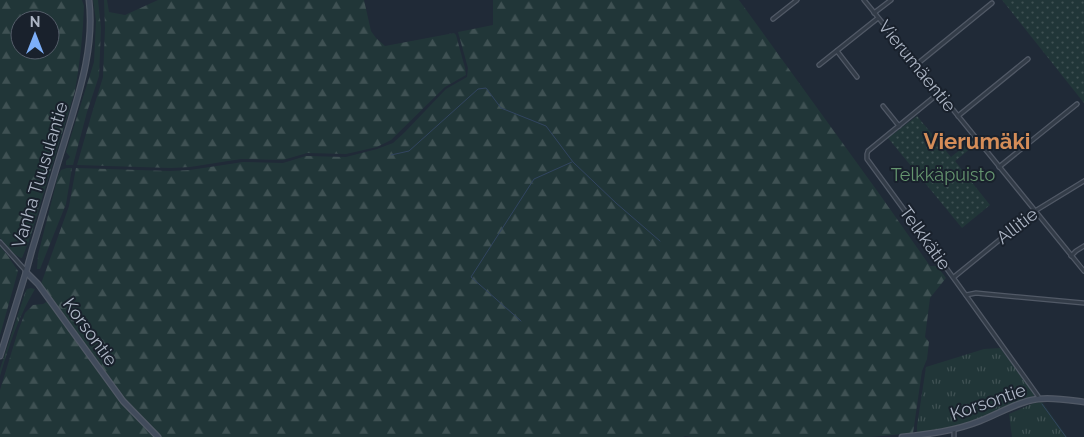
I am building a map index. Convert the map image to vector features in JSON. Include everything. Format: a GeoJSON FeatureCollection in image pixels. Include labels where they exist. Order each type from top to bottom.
{"type":"FeatureCollection","features":[{"type":"Feature","properties":{"kind":"main road","name":"Vanha Tuusulantie"},"geometry":{"type":"LineString","coordinates":[[0,356],[81,86],[89,46],[89,0]]}},
{"type":"Feature","properties":{"kind":"main road","name":"Korsontie"},"geometry":{"type":"LineString","coordinates":[[26,272],[44,292],[123,401],[158,437]]}},
{"type":"Feature","properties":{"kind":"main road","name":"Korsontie"},"geometry":{"type":"LineString","coordinates":[[902,437],[954,430],[1038,399],[1084,402]]}},
{"type":"Feature","properties":{"kind":"street"},"geometry":{"type":"LineString","coordinates":[[773,19],[797,0]]}},
{"type":"Feature","properties":{"kind":"street","name":"Vierumäentie"},"geometry":{"type":"LineString","coordinates":[[864,0],[1084,271]]}},
{"type":"Feature","properties":{"kind":"street"},"geometry":{"type":"LineString","coordinates":[[874,13],[891,0]]}},
{"type":"Feature","properties":{"kind":"street"},"geometry":{"type":"LineString","coordinates":[[916,64],[992,3]]}},
{"type":"Feature","properties":{"kind":"street"},"geometry":{"type":"LineString","coordinates":[[819,65],[878,18]]}},
{"type":"Feature","properties":{"kind":"street"},"geometry":{"type":"LineString","coordinates":[[837,52],[857,77]]}},
{"type":"Feature","properties":{"kind":"street"},"geometry":{"type":"LineString","coordinates":[[958,116],[1028,58]]}},
{"type":"Feature","properties":{"kind":"street","name":"Telkkätie"},"geometry":{"type":"LineString","coordinates":[[939,94],[868,151],[868,159],[954,277],[1038,396],[1038,399]]}},
{"type":"Feature","properties":{"kind":"street"},"geometry":{"type":"LineString","coordinates":[[999,167],[1077,104]]}},
{"type":"Feature","properties":{"kind":"street"},"geometry":{"type":"LineString","coordinates":[[883,106],[899,126]]}},
{"type":"Feature","properties":{"kind":"street","name":"Allitie"},"geometry":{"type":"LineString","coordinates":[[954,277],[1035,211],[1084,181]]}},
{"type":"Feature","properties":{"kind":"street","name":"Korsontie"},"geometry":{"type":"LineString","coordinates":[[0,242],[26,272]]}},
{"type":"Feature","properties":{"kind":"street"},"geometry":{"type":"LineString","coordinates":[[1071,256],[1084,246]]}},
{"type":"Feature","properties":{"kind":"street"},"geometry":{"type":"LineString","coordinates":[[966,295],[976,293],[1084,303]]}},
{"type":"Feature","properties":{"kind":"street"},"geometry":{"type":"LineString","coordinates":[[954,430],[954,437]]}},
{"type":"Feature","properties":{"kind":"green space"},"geometry":{"type":"Polygon","coordinates":[[[0,0],[82,0],[84,6],[83,27],[75,91],[29,241],[22,258],[13,253],[0,238],[0,0]]]}},
{"type":"Feature","properties":{"kind":"green space"},"geometry":{"type":"Polygon","coordinates":[[[93,0],[98,0],[101,28],[99,76],[73,165],[66,165],[66,161],[70,157],[66,152],[94,62],[96,21],[93,0]]]}},
{"type":"Feature","properties":{"kind":"green space"},"geometry":{"type":"Polygon","coordinates":[[[104,0],[107,0],[109,12],[125,15],[158,0],[364,0],[371,31],[385,46],[454,33],[466,75],[445,87],[391,140],[377,147],[346,154],[307,153],[283,160],[241,159],[190,167],[77,165],[103,77],[104,0]]]}},
{"type":"Feature","properties":{"kind":"green space"},"geometry":{"type":"Polygon","coordinates":[[[493,0],[739,0],[930,266],[937,266],[946,278],[930,298],[925,337],[929,342],[927,359],[922,371],[913,433],[871,437],[159,437],[124,401],[41,284],[69,206],[76,168],[170,171],[243,162],[283,163],[306,156],[346,157],[393,143],[446,89],[467,77],[468,68],[458,32],[493,25],[493,0]]]}},
{"type":"Feature","properties":{"kind":"green space"},"geometry":{"type":"Polygon","coordinates":[[[1002,0],[1084,0],[1084,103],[1002,0]]]}},
{"type":"Feature","properties":{"kind":"green space","name":"Telkkäpuisto"},"geometry":{"type":"Polygon","coordinates":[[[917,116],[951,157],[972,140],[976,144],[955,161],[990,205],[962,228],[888,138],[917,116]]]}},
{"type":"Feature","properties":{"kind":"green space"},"geometry":{"type":"Polygon","coordinates":[[[72,168],[66,204],[40,269],[37,269],[38,255],[58,176],[61,170],[72,168]]]}},
{"type":"Feature","properties":{"kind":"green space"},"geometry":{"type":"Polygon","coordinates":[[[0,246],[18,271],[0,335],[0,246]]]}},
{"type":"Feature","properties":{"kind":"green space"},"geometry":{"type":"Polygon","coordinates":[[[27,289],[35,289],[15,332],[0,376],[0,369],[25,293],[27,289]]]}},
{"type":"Feature","properties":{"kind":"green space"},"geometry":{"type":"Polygon","coordinates":[[[48,301],[123,401],[157,437],[0,437],[0,390],[18,331],[25,313],[33,305],[43,304],[48,301]]]}},
{"type":"Feature","properties":{"kind":"green space"},"geometry":{"type":"Polygon","coordinates":[[[1000,348],[1034,393],[1034,396],[953,428],[917,432],[926,367],[984,349],[1000,348]]]}},
{"type":"Feature","properties":{"kind":"green space"},"geometry":{"type":"Polygon","coordinates":[[[1042,402],[1067,437],[1012,437],[1009,414],[1034,403],[1042,402]]]}},
{"type":"Feature","properties":{"kind":"waterway"},"geometry":{"type":"LineString","coordinates":[[391,155],[409,151],[478,89],[486,88],[501,108],[546,126],[573,162],[660,241]]}},
{"type":"Feature","properties":{"kind":"waterway"},"geometry":{"type":"LineString","coordinates":[[521,321],[471,277],[534,179],[572,162]]}},
{"type":"Feature","properties":{"kind":"waterway"},"geometry":{"type":"LineString","coordinates":[[1042,404],[1066,437]]}},
{"type":"Feature","properties":{"kind":"district","name":"Vierumäki"},"geometry":{"type":"Point","coordinates":[977,141]}}]}
